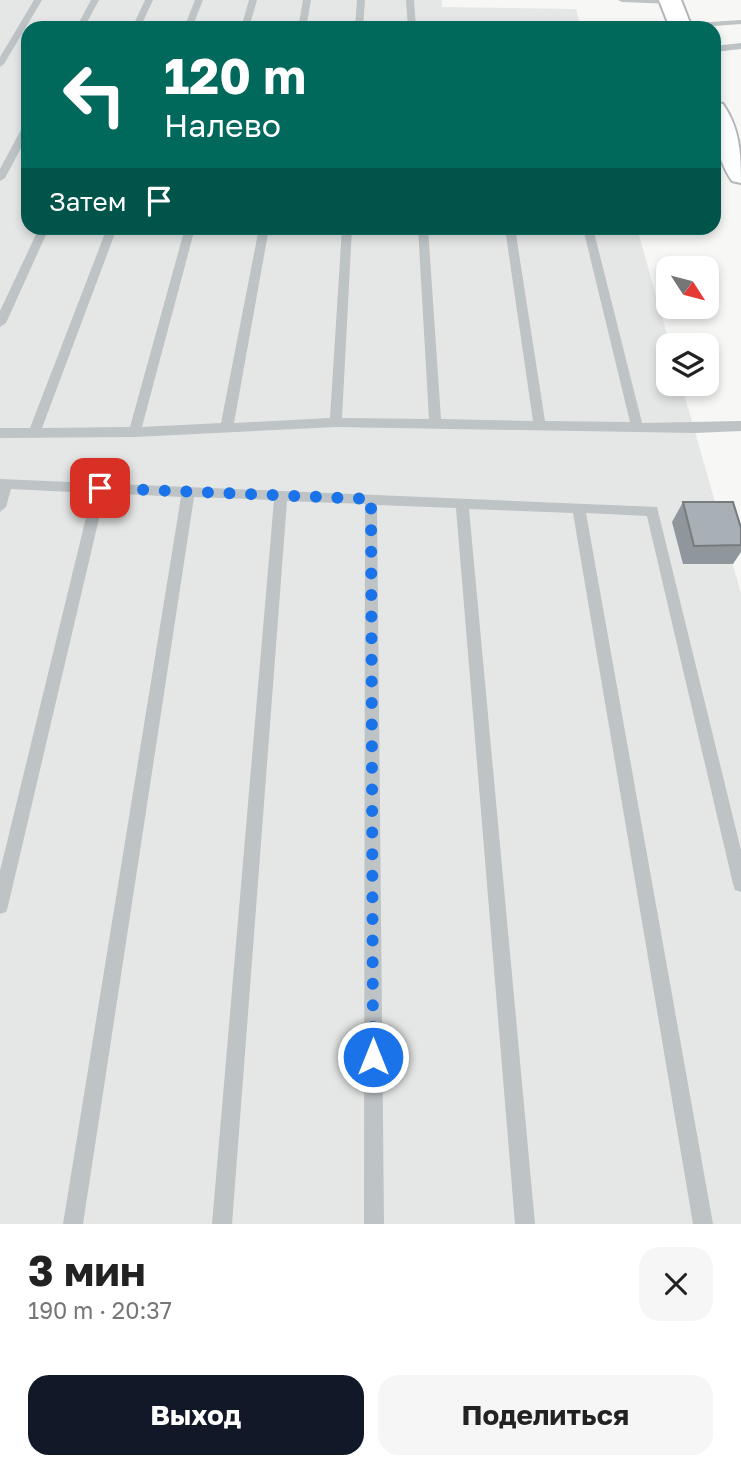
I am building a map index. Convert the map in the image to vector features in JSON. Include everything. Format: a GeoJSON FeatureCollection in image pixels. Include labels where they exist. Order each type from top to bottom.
{"type":"FeatureCollection","features":[{"type":"Feature","properties":{"kind":"highway"},"geometry":{"type":"LineString","coordinates":[[671,1],[679,21]]}},
{"type":"Feature","properties":{"kind":"highway"},"geometry":{"type":"LineString","coordinates":[[721,126],[741,175]]}},
{"type":"Feature","properties":{"kind":"lane"},"geometry":{"type":"LineString","coordinates":[[26,21],[38,0]]}},
{"type":"Feature","properties":{"kind":"lane"},"geometry":{"type":"LineString","coordinates":[[84,21],[95,0]]}},
{"type":"Feature","properties":{"kind":"lane"},"geometry":{"type":"LineString","coordinates":[[139,21],[149,0]]}},
{"type":"Feature","properties":{"kind":"lane"},"geometry":{"type":"LineString","coordinates":[[191,21],[199,0]]}},
{"type":"Feature","properties":{"kind":"lane"},"geometry":{"type":"LineString","coordinates":[[247,21],[253,0]]}},
{"type":"Feature","properties":{"kind":"lane"},"geometry":{"type":"LineString","coordinates":[[303,21],[307,0]]}},
{"type":"Feature","properties":{"kind":"lane"},"geometry":{"type":"LineString","coordinates":[[360,21],[361,0]]}},
{"type":"Feature","properties":{"kind":"lane"},"geometry":{"type":"LineString","coordinates":[[410,0],[412,21]]}},
{"type":"Feature","properties":{"kind":"lane"},"geometry":{"type":"LineString","coordinates":[[622,0],[671,1]]}},
{"type":"Feature","properties":{"kind":"lane"},"geometry":{"type":"LineString","coordinates":[[721,24],[741,22]]}},
{"type":"Feature","properties":{"kind":"lane"},"geometry":{"type":"LineString","coordinates":[[0,64],[21,29]]}},
{"type":"Feature","properties":{"kind":"lane"},"geometry":{"type":"LineString","coordinates":[[721,48],[741,47]]}},
{"type":"Feature","properties":{"kind":"lane"},"geometry":{"type":"LineString","coordinates":[[0,178],[21,139]]}},
{"type":"Feature","properties":{"kind":"lane"},"geometry":{"type":"LineString","coordinates":[[0,323],[41,235]]}},
{"type":"Feature","properties":{"kind":"lane"},"geometry":{"type":"LineString","coordinates":[[34,433],[109,235]]}},
{"type":"Feature","properties":{"kind":"lane"},"geometry":{"type":"LineString","coordinates":[[135,432],[189,235]]}},
{"type":"Feature","properties":{"kind":"lane"},"geometry":{"type":"LineString","coordinates":[[227,425],[263,235]]}},
{"type":"Feature","properties":{"kind":"lane"},"geometry":{"type":"LineString","coordinates":[[336,422],[347,235]]}},
{"type":"Feature","properties":{"kind":"lane"},"geometry":{"type":"LineString","coordinates":[[423,235],[435,423]]}},
{"type":"Feature","properties":{"kind":"lane"},"geometry":{"type":"LineString","coordinates":[[511,235],[540,425]]}},
{"type":"Feature","properties":{"kind":"lane"},"geometry":{"type":"LineString","coordinates":[[590,235],[637,427]]}},
{"type":"Feature","properties":{"kind":"lane"},"geometry":{"type":"LineString","coordinates":[[0,433],[135,432],[227,425],[336,422],[741,426]]}},
{"type":"Feature","properties":{"kind":"lane"},"geometry":{"type":"LineString","coordinates":[[0,507],[3,484],[652,511],[741,884]]}},
{"type":"Feature","properties":{"kind":"lane"},"geometry":{"type":"LineString","coordinates":[[0,906],[100,488]]}},
{"type":"Feature","properties":{"kind":"lane"},"geometry":{"type":"LineString","coordinates":[[73,1224],[188,492]]}},
{"type":"Feature","properties":{"kind":"lane"},"geometry":{"type":"LineString","coordinates":[[222,1224],[281,496]]}},
{"type":"Feature","properties":{"kind":"lane"},"geometry":{"type":"LineString","coordinates":[[371,499],[374,1224]]}},
{"type":"Feature","properties":{"kind":"lane"},"geometry":{"type":"LineString","coordinates":[[462,503],[526,1224]]}},
{"type":"Feature","properties":{"kind":"lane"},"geometry":{"type":"LineString","coordinates":[[579,508],[702,1224]]}},
{"type":"Feature","properties":{"kind":"shaded area"},"geometry":{"type":"Polygon","coordinates":[[[0,0],[442,0],[442,7],[576,9],[579,21],[21,21],[21,235],[639,235],[656,295],[656,319],[663,319],[667,333],[656,333],[656,396],[685,396],[741,593],[741,1224],[0,1224],[0,0]]]}},
{"type":"Feature","properties":{"kind":"building"},"geometry":{"type":"Polygon","coordinates":[[[683,502],[733,502],[741,528],[741,545],[694,546],[683,502]]]}},
{"type":"Feature","properties":{"kind":"route"},"geometry":{"type":"LineString","coordinates":[[100,488],[371,499],[373,1057]]}}]}
